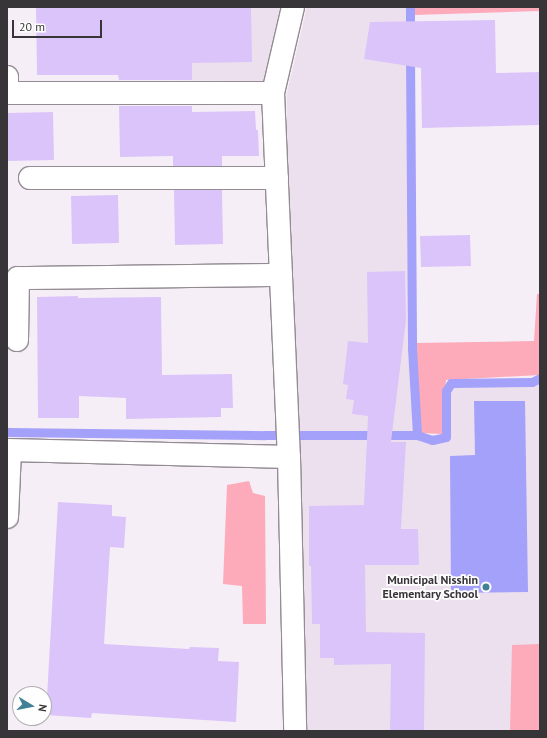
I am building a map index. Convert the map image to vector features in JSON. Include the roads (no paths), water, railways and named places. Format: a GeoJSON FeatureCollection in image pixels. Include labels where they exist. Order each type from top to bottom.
{"type":"FeatureCollection","features":[{"type":"Feature","properties":{"kind":"street"},"geometry":{"type":"LineString","coordinates":[[293,7],[273,93],[289,452],[295,731]]}},
{"type":"Feature","properties":{"kind":"street"},"geometry":{"type":"LineString","coordinates":[[7,77],[8,93],[273,93]]}},
{"type":"Feature","properties":{"kind":"street"},"geometry":{"type":"LineString","coordinates":[[30,178],[277,178]]}},
{"type":"Feature","properties":{"kind":"street"},"geometry":{"type":"LineString","coordinates":[[17,340],[18,278],[281,275]]}},
{"type":"Feature","properties":{"kind":"street"},"geometry":{"type":"LineString","coordinates":[[7,517],[9,451],[289,452]]}},
{"type":"Feature","properties":{"kind":"waterway"},"geometry":{"type":"LineString","coordinates":[[410,7],[410,34]]}},
{"type":"Feature","properties":{"kind":"waterway"},"geometry":{"type":"LineString","coordinates":[[410,54],[412,348],[417,435]]}},
{"type":"Feature","properties":{"kind":"waterway"},"geometry":{"type":"LineString","coordinates":[[7,432],[417,435],[432,440],[446,437],[446,391],[451,383],[532,382],[540,378]]}},
{"type":"Feature","properties":{"kind":"place","name":"Municipal Nisshin Elementary School"},"geometry":{"type":"Point","coordinates":[486,587]}}]}
